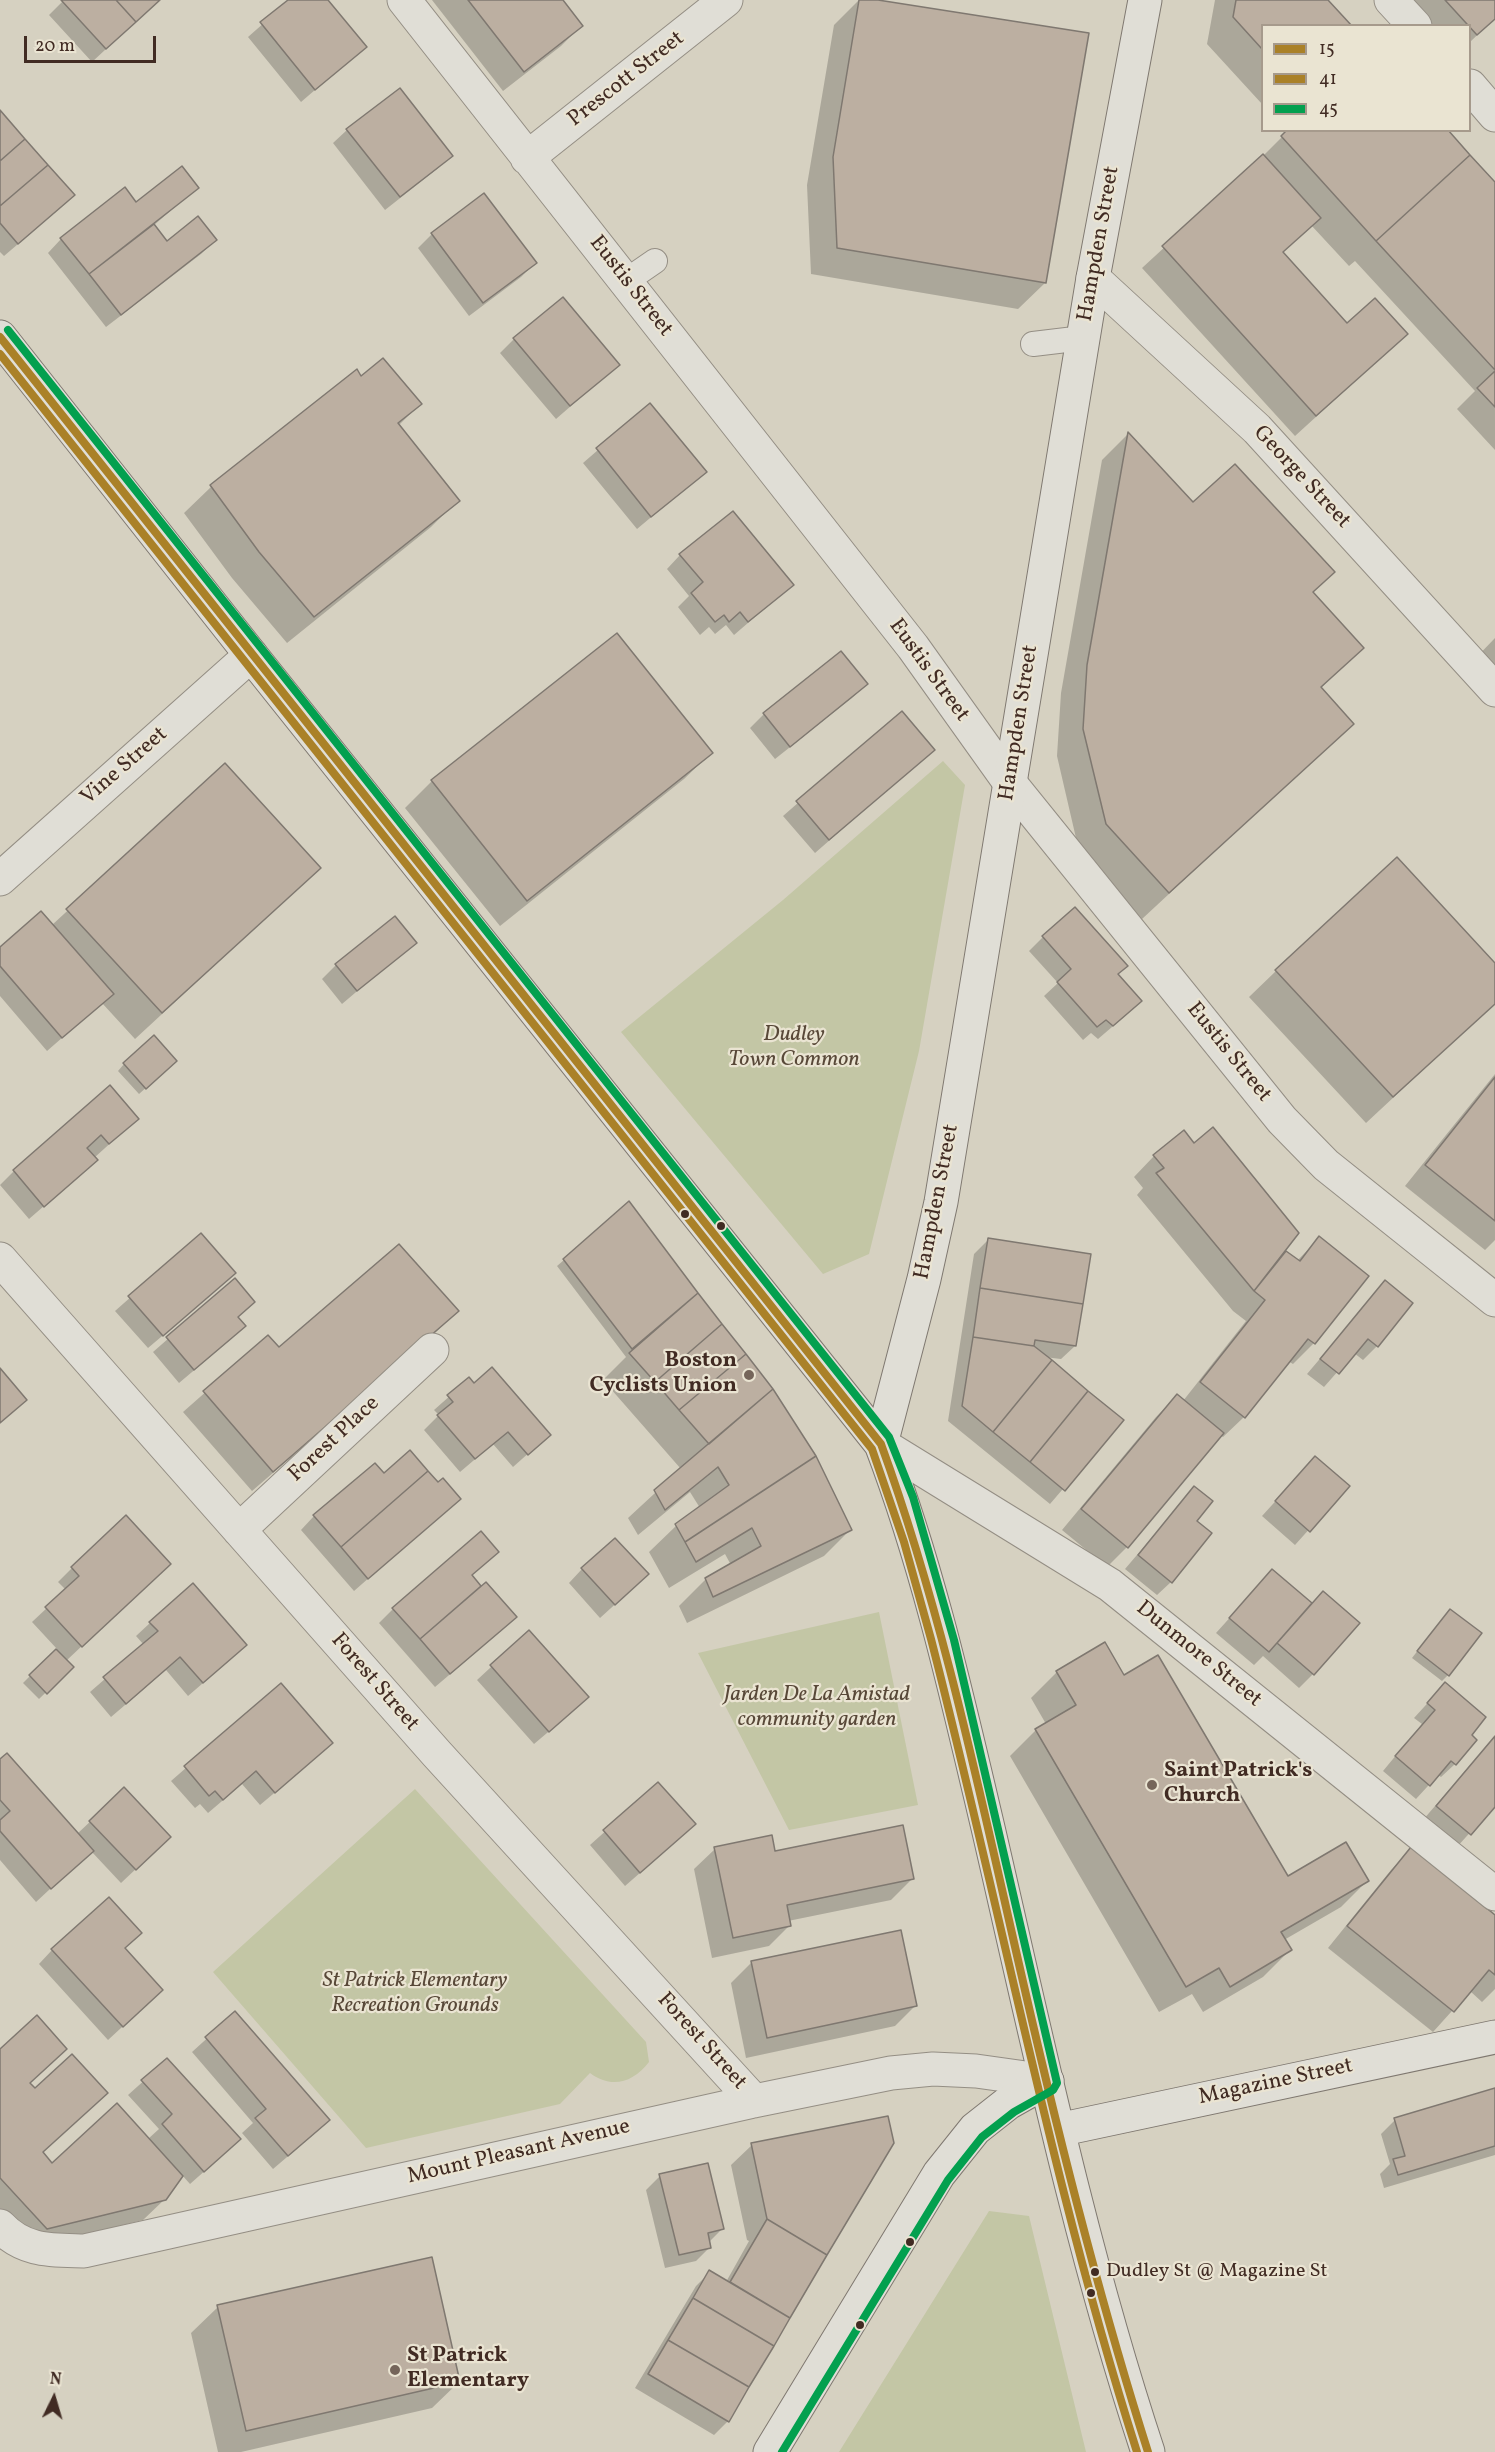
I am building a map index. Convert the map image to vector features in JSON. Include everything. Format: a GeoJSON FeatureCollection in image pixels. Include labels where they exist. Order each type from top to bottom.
{"type":"FeatureCollection","features":[{"type":"Feature","properties":{"kind":"street","name":"Eustis Street"},"geometry":{"type":"LineString","coordinates":[[404,0],[913,647],[1010,783],[1282,1120],[1326,1164],[1495,1300]]}},
{"type":"Feature","properties":{"kind":"street","name":"Prescott Street"},"geometry":{"type":"LineString","coordinates":[[527,158],[726,0]]}},
{"type":"Feature","properties":{"kind":"street","name":"Hampden Street"},"geometry":{"type":"LineString","coordinates":[[881,1444],[924,1279],[941,1202],[1093,278],[1145,0]]}},
{"type":"Feature","properties":{"kind":"street"},"geometry":{"type":"LineString","coordinates":[[1391,0],[1413,24]]}},
{"type":"Feature","properties":{"kind":"street"},"geometry":{"type":"LineString","coordinates":[[1471,87],[1495,114]]}},
{"type":"Feature","properties":{"kind":"street","name":"George Street"},"geometry":{"type":"LineString","coordinates":[[1093,278],[1257,429],[1495,690]]}},
{"type":"Feature","properties":{"kind":"street"},"geometry":{"type":"LineString","coordinates":[[0,337],[881,1444],[903,1500],[944,1642],[1058,2130],[1128,2392],[1148,2452]]}},
{"type":"Feature","properties":{"kind":"street","name":"Vine Street"},"geometry":{"type":"LineString","coordinates":[[0,879],[251,655]]}},
{"type":"Feature","properties":{"kind":"street","name":"Forest Street"},"geometry":{"type":"LineString","coordinates":[[0,1258],[437,1754],[754,2101]]}},
{"type":"Feature","properties":{"kind":"street","name":"Forest Place"},"geometry":{"type":"LineString","coordinates":[[239,1530],[432,1350]]}},
{"type":"Feature","properties":{"kind":"street","name":"Dunmore Street"},"geometry":{"type":"LineString","coordinates":[[881,1444],[1110,1585],[1495,1894]]}},
{"type":"Feature","properties":{"kind":"street","name":"Magazine Street"},"geometry":{"type":"LineString","coordinates":[[1058,2130],[1495,2037]]}},
{"type":"Feature","properties":{"kind":"street","name":"Mount Pleasant Avenue"},"geometry":{"type":"LineString","coordinates":[[0,2226],[7,2234],[41,2250],[84,2251],[754,2101],[891,2073],[933,2068],[976,2071],[1047,2081]]}},
{"type":"Feature","properties":{"kind":"street"},"geometry":{"type":"LineString","coordinates":[[770,2452],[939,2174],[975,2129],[1008,2103],[1047,2081]]}},
{"type":"Feature","properties":{"kind":"lane"},"geometry":{"type":"LineString","coordinates":[[626,281],[655,261]]}},
{"type":"Feature","properties":{"kind":"lane"},"geometry":{"type":"LineString","coordinates":[[1033,344],[1083,338]]}},
{"type":"Feature","properties":{"kind":"green space","name":"Dudley Town Common"},"geometry":{"type":"Polygon","coordinates":[[[943,761],[965,785],[919,1051],[869,1254],[823,1274],[621,1032],[783,900],[943,761]]]}},
{"type":"Feature","properties":{"kind":"green space","name":"Jarden De La Amistad community garden"},"geometry":{"type":"Polygon","coordinates":[[[879,1612],[918,1805],[789,1830],[698,1653],[879,1612]]]}},
{"type":"Feature","properties":{"kind":"green space","name":"St Patrick Elementary Recreation Grounds"},"geometry":{"type":"Polygon","coordinates":[[[415,1789],[646,2042],[649,2062],[636,2075],[621,2081],[606,2081],[590,2073],[560,2104],[366,2148],[213,1972],[415,1789]]]}},
{"type":"Feature","properties":{"kind":"green space"},"geometry":{"type":"Polygon","coordinates":[[[989,2211],[1029,2216],[1086,2452],[839,2452],[989,2211]]]}},
{"type":"Feature","properties":{"kind":"building"},"geometry":{"type":"Polygon","coordinates":[[[61,0],[116,0],[136,22],[106,49],[61,0]]]}},
{"type":"Feature","properties":{"kind":"building"},"geometry":{"type":"Polygon","coordinates":[[[116,0],[160,0],[136,22],[116,0]]]}},
{"type":"Feature","properties":{"kind":"building"},"geometry":{"type":"Polygon","coordinates":[[[288,0],[328,0],[367,47],[315,90],[260,22],[288,0]]]}},
{"type":"Feature","properties":{"kind":"building"},"geometry":{"type":"Polygon","coordinates":[[[468,0],[563,0],[583,26],[524,72],[468,0]]]}},
{"type":"Feature","properties":{"kind":"building"},"geometry":{"type":"Polygon","coordinates":[[[859,0],[878,0],[1089,33],[1046,283],[837,248],[833,157],[859,0]]]}},
{"type":"Feature","properties":{"kind":"building"},"geometry":{"type":"Polygon","coordinates":[[[1236,0],[1328,0],[1350,24],[1261,24],[1261,48],[1233,17],[1236,0]]]}},
{"type":"Feature","properties":{"kind":"building"},"geometry":{"type":"Polygon","coordinates":[[[1445,0],[1495,0],[1495,19],[1477,35],[1471,28],[1471,24],[1467,24],[1445,0]]]}},
{"type":"Feature","properties":{"kind":"building"},"geometry":{"type":"Polygon","coordinates":[[[400,88],[453,156],[400,197],[346,129],[400,88]]]}},
{"type":"Feature","properties":{"kind":"building"},"geometry":{"type":"Polygon","coordinates":[[[0,110],[25,139],[0,161],[0,110]]]}},
{"type":"Feature","properties":{"kind":"building"},"geometry":{"type":"Polygon","coordinates":[[[1285,132],[1450,132],[1470,155],[1376,241],[1281,136],[1285,132]]]}},
{"type":"Feature","properties":{"kind":"building"},"geometry":{"type":"Polygon","coordinates":[[[25,139],[48,165],[0,206],[0,161],[25,139]]]}},
{"type":"Feature","properties":{"kind":"building"},"geometry":{"type":"Polygon","coordinates":[[[1263,154],[1321,218],[1283,252],[1347,323],[1375,298],[1408,334],[1316,416],[1162,246],[1263,154]]]}},
{"type":"Feature","properties":{"kind":"building"},"geometry":{"type":"Polygon","coordinates":[[[1470,155],[1495,182],[1495,370],[1376,241],[1470,155]]]}},
{"type":"Feature","properties":{"kind":"building"},"geometry":{"type":"Polygon","coordinates":[[[48,165],[75,195],[18,244],[0,223],[0,206],[48,165]]]}},
{"type":"Feature","properties":{"kind":"building"},"geometry":{"type":"Polygon","coordinates":[[[182,166],[199,188],[89,274],[60,238],[125,187],[136,202],[182,166]]]}},
{"type":"Feature","properties":{"kind":"building"},"geometry":{"type":"Polygon","coordinates":[[[484,193],[537,263],[483,303],[431,233],[484,193]]]}},
{"type":"Feature","properties":{"kind":"building"},"geometry":{"type":"Polygon","coordinates":[[[198,216],[217,240],[121,315],[89,274],[154,224],[167,241],[198,216]]]}},
{"type":"Feature","properties":{"kind":"building"},"geometry":{"type":"Polygon","coordinates":[[[563,297],[620,365],[570,406],[513,338],[563,297]]]}},
{"type":"Feature","properties":{"kind":"building"},"geometry":{"type":"Polygon","coordinates":[[[383,358],[422,404],[398,423],[460,501],[314,617],[259,552],[210,485],[357,369],[361,376],[383,358]]]}},
{"type":"Feature","properties":{"kind":"building"},"geometry":{"type":"Polygon","coordinates":[[[1495,371],[1495,407],[1477,388],[1495,371]]]}},
{"type":"Feature","properties":{"kind":"building"},"geometry":{"type":"Polygon","coordinates":[[[650,403],[707,472],[651,517],[596,448],[650,403]]]}},
{"type":"Feature","properties":{"kind":"building"},"geometry":{"type":"Polygon","coordinates":[[[1128,432],[1193,502],[1235,464],[1335,572],[1313,592],[1364,648],[1321,687],[1354,724],[1169,893],[1106,824],[1083,729],[1087,665],[1128,432]]]}},
{"type":"Feature","properties":{"kind":"building"},"geometry":{"type":"Polygon","coordinates":[[[733,511],[794,585],[748,622],[740,612],[729,622],[724,615],[715,622],[691,593],[703,582],[679,554],[733,511]]]}},
{"type":"Feature","properties":{"kind":"building"},"geometry":{"type":"Polygon","coordinates":[[[617,633],[713,753],[527,901],[431,780],[617,633]]]}},
{"type":"Feature","properties":{"kind":"building"},"geometry":{"type":"Polygon","coordinates":[[[841,651],[868,684],[790,747],[763,713],[841,651]]]}},
{"type":"Feature","properties":{"kind":"building"},"geometry":{"type":"Polygon","coordinates":[[[902,711],[935,750],[829,840],[796,801],[902,711]]]}},
{"type":"Feature","properties":{"kind":"building"},"geometry":{"type":"Polygon","coordinates":[[[225,763],[321,868],[162,1013],[66,909],[225,763]]]}},
{"type":"Feature","properties":{"kind":"building"},"geometry":{"type":"Polygon","coordinates":[[[1397,857],[1495,963],[1495,1004],[1393,1097],[1275,970],[1397,857]]]}},
{"type":"Feature","properties":{"kind":"building"},"geometry":{"type":"Polygon","coordinates":[[[1075,907],[1128,966],[1118,974],[1142,1001],[1113,1026],[1106,1020],[1097,1027],[1057,982],[1071,969],[1042,936],[1075,907]]]}},
{"type":"Feature","properties":{"kind":"building"},"geometry":{"type":"Polygon","coordinates":[[[41,911],[114,994],[62,1038],[0,966],[0,947],[41,911]]]}},
{"type":"Feature","properties":{"kind":"building"},"geometry":{"type":"Polygon","coordinates":[[[395,916],[417,943],[357,991],[335,964],[395,916]]]}},
{"type":"Feature","properties":{"kind":"building"},"geometry":{"type":"Polygon","coordinates":[[[154,1035],[177,1061],[146,1089],[123,1063],[154,1035]]]}},
{"type":"Feature","properties":{"kind":"building"},"geometry":{"type":"Polygon","coordinates":[[[1495,1077],[1495,1221],[1425,1165],[1495,1077]]]}},
{"type":"Feature","properties":{"kind":"building"},"geometry":{"type":"Polygon","coordinates":[[[110,1085],[139,1119],[109,1144],[101,1135],[87,1148],[98,1160],[44,1207],[13,1170],[110,1085]]]}},
{"type":"Feature","properties":{"kind":"building"},"geometry":{"type":"Polygon","coordinates":[[[1213,1127],[1299,1233],[1254,1291],[1156,1173],[1164,1168],[1153,1155],[1184,1130],[1194,1143],[1213,1127]]]}},
{"type":"Feature","properties":{"kind":"building"},"geometry":{"type":"Polygon","coordinates":[[[629,1201],[698,1293],[632,1349],[563,1259],[629,1201]]]}},
{"type":"Feature","properties":{"kind":"building"},"geometry":{"type":"Polygon","coordinates":[[[201,1233],[236,1273],[163,1336],[128,1296],[201,1233]]]}},
{"type":"Feature","properties":{"kind":"building"},"geometry":{"type":"Polygon","coordinates":[[[1319,1236],[1369,1276],[1315,1344],[1308,1339],[1245,1418],[1200,1382],[1265,1300],[1254,1291],[1286,1251],[1300,1261],[1319,1236]]]}},
{"type":"Feature","properties":{"kind":"building"},"geometry":{"type":"Polygon","coordinates":[[[988,1238],[1091,1254],[1083,1304],[980,1288],[988,1238]]]}},
{"type":"Feature","properties":{"kind":"building"},"geometry":{"type":"Polygon","coordinates":[[[399,1244],[459,1311],[273,1472],[203,1391],[268,1335],[279,1347],[399,1244]]]}},
{"type":"Feature","properties":{"kind":"building"},"geometry":{"type":"Polygon","coordinates":[[[235,1278],[255,1302],[238,1317],[246,1326],[194,1370],[166,1337],[235,1278]]]}},
{"type":"Feature","properties":{"kind":"building"},"geometry":{"type":"Polygon","coordinates":[[[1385,1280],[1413,1303],[1378,1347],[1368,1339],[1339,1374],[1320,1359],[1385,1280]]]}},
{"type":"Feature","properties":{"kind":"building"},"geometry":{"type":"Polygon","coordinates":[[[980,1288],[1083,1304],[1076,1346],[1035,1340],[1034,1346],[973,1337],[980,1288]]]}},
{"type":"Feature","properties":{"kind":"building"},"geometry":{"type":"Polygon","coordinates":[[[698,1293],[722,1324],[655,1382],[629,1353],[698,1293]]]}},
{"type":"Feature","properties":{"kind":"building"},"geometry":{"type":"Polygon","coordinates":[[[722,1324],[746,1354],[679,1410],[655,1382],[722,1324]]]}},
{"type":"Feature","properties":{"kind":"building"},"geometry":{"type":"Polygon","coordinates":[[[973,1337],[1034,1346],[1052,1360],[993,1432],[962,1406],[973,1337]]]}},
{"type":"Feature","properties":{"kind":"building"},"geometry":{"type":"Polygon","coordinates":[[[746,1354],[773,1389],[709,1444],[679,1410],[746,1354]]]}},
{"type":"Feature","properties":{"kind":"building"},"geometry":{"type":"Polygon","coordinates":[[[1052,1360],[1088,1391],[1030,1462],[993,1432],[1052,1360]]]}},
{"type":"Feature","properties":{"kind":"building"},"geometry":{"type":"Polygon","coordinates":[[[492,1367],[551,1435],[528,1455],[508,1432],[475,1459],[437,1415],[453,1402],[447,1395],[469,1377],[474,1383],[492,1367]]]}},
{"type":"Feature","properties":{"kind":"building"},"geometry":{"type":"Polygon","coordinates":[[[0,1368],[27,1400],[0,1423],[0,1368]]]}},
{"type":"Feature","properties":{"kind":"building"},"geometry":{"type":"Polygon","coordinates":[[[773,1389],[816,1456],[685,1542],[675,1524],[729,1485],[718,1467],[665,1510],[654,1490],[773,1389]]]}},
{"type":"Feature","properties":{"kind":"building"},"geometry":{"type":"Polygon","coordinates":[[[1088,1391],[1124,1420],[1065,1491],[1030,1462],[1088,1391]]]}},
{"type":"Feature","properties":{"kind":"building"},"geometry":{"type":"Polygon","coordinates":[[[1177,1394],[1224,1433],[1128,1548],[1081,1509],[1177,1394]]]}},
{"type":"Feature","properties":{"kind":"building"},"geometry":{"type":"Polygon","coordinates":[[[410,1450],[428,1471],[341,1547],[313,1515],[375,1463],[384,1473],[410,1450]]]}},
{"type":"Feature","properties":{"kind":"building"},"geometry":{"type":"Polygon","coordinates":[[[816,1456],[852,1530],[713,1597],[705,1578],[761,1546],[752,1528],[696,1562],[685,1542],[816,1456]]]}},
{"type":"Feature","properties":{"kind":"building"},"geometry":{"type":"Polygon","coordinates":[[[1315,1456],[1350,1486],[1310,1532],[1275,1501],[1315,1456]]]}},
{"type":"Feature","properties":{"kind":"building"},"geometry":{"type":"Polygon","coordinates":[[[428,1471],[438,1482],[443,1478],[461,1499],[368,1579],[341,1547],[428,1471]]]}},
{"type":"Feature","properties":{"kind":"building"},"geometry":{"type":"Polygon","coordinates":[[[1194,1486],[1213,1501],[1197,1521],[1212,1533],[1172,1583],[1138,1555],[1194,1486]]]}},
{"type":"Feature","properties":{"kind":"building"},"geometry":{"type":"Polygon","coordinates":[[[126,1515],[171,1564],[82,1647],[45,1607],[79,1576],[71,1567],[126,1515]]]}},
{"type":"Feature","properties":{"kind":"building"},"geometry":{"type":"Polygon","coordinates":[[[481,1531],[499,1552],[472,1575],[481,1586],[420,1639],[392,1608],[481,1531]]]}},
{"type":"Feature","properties":{"kind":"building"},"geometry":{"type":"Polygon","coordinates":[[[615,1538],[649,1574],[615,1605],[581,1568],[615,1538]]]}},
{"type":"Feature","properties":{"kind":"building"},"geometry":{"type":"Polygon","coordinates":[[[1272,1569],[1312,1603],[1269,1652],[1229,1618],[1272,1569]]]}},
{"type":"Feature","properties":{"kind":"building"},"geometry":{"type":"Polygon","coordinates":[[[486,1582],[517,1617],[450,1674],[420,1639],[486,1582]]]}},
{"type":"Feature","properties":{"kind":"building"},"geometry":{"type":"Polygon","coordinates":[[[193,1583],[247,1645],[203,1683],[180,1657],[126,1704],[103,1677],[158,1631],[149,1622],[193,1583]]]}},
{"type":"Feature","properties":{"kind":"building"},"geometry":{"type":"Polygon","coordinates":[[[1323,1591],[1360,1623],[1314,1675],[1277,1643],[1323,1591]]]}},
{"type":"Feature","properties":{"kind":"building"},"geometry":{"type":"Polygon","coordinates":[[[1450,1609],[1482,1633],[1449,1676],[1417,1651],[1450,1609]]]}},
{"type":"Feature","properties":{"kind":"building"},"geometry":{"type":"Polygon","coordinates":[[[529,1630],[589,1697],[549,1732],[490,1665],[529,1630]]]}},
{"type":"Feature","properties":{"kind":"building","name":"Saint Patrick's Church"},"geometry":{"type":"Polygon","coordinates":[[[1105,1642],[1124,1675],[1158,1655],[1288,1876],[1346,1842],[1369,1881],[1281,1932],[1292,1950],[1230,1987],[1219,1968],[1186,1987],[1035,1729],[1076,1705],[1056,1671],[1105,1642]]]}},
{"type":"Feature","properties":{"kind":"building"},"geometry":{"type":"Polygon","coordinates":[[[56,1649],[74,1667],[47,1694],[29,1675],[56,1649]]]}},
{"type":"Feature","properties":{"kind":"building"},"geometry":{"type":"Polygon","coordinates":[[[1445,1682],[1486,1717],[1472,1735],[1477,1740],[1456,1765],[1451,1761],[1430,1786],[1395,1756],[1435,1710],[1427,1703],[1445,1682]]]}},
{"type":"Feature","properties":{"kind":"building"},"geometry":{"type":"Polygon","coordinates":[[[281,1683],[333,1743],[275,1793],[256,1771],[223,1800],[215,1791],[209,1796],[184,1766],[281,1683]]]}},
{"type":"Feature","properties":{"kind":"building"},"geometry":{"type":"Polygon","coordinates":[[[1495,1736],[1495,1807],[1471,1835],[1436,1806],[1495,1736]]]}},
{"type":"Feature","properties":{"kind":"building"},"geometry":{"type":"Polygon","coordinates":[[[7,1753],[94,1851],[51,1889],[0,1831],[0,1820],[10,1811],[0,1800],[0,1759],[7,1753]]]}},
{"type":"Feature","properties":{"kind":"building"},"geometry":{"type":"Polygon","coordinates":[[[658,1782],[696,1824],[640,1873],[603,1830],[658,1782]]]}},
{"type":"Feature","properties":{"kind":"building"},"geometry":{"type":"Polygon","coordinates":[[[124,1787],[171,1837],[136,1870],[89,1821],[124,1787]]]}},
{"type":"Feature","properties":{"kind":"building"},"geometry":{"type":"Polygon","coordinates":[[[903,1825],[914,1879],[787,1905],[791,1926],[733,1938],[714,1847],[772,1835],[775,1851],[903,1825]]]}},
{"type":"Feature","properties":{"kind":"building"},"geometry":{"type":"Polygon","coordinates":[[[1411,1847],[1495,1915],[1495,1975],[1489,1970],[1454,2012],[1347,1926],[1411,1847]]]}},
{"type":"Feature","properties":{"kind":"building"},"geometry":{"type":"Polygon","coordinates":[[[109,1897],[142,1933],[125,1948],[163,1990],[123,2027],[51,1949],[109,1897]]]}},
{"type":"Feature","properties":{"kind":"building"},"geometry":{"type":"Polygon","coordinates":[[[901,1930],[917,2006],[767,2038],[751,1961],[901,1930]]]}},
{"type":"Feature","properties":{"kind":"building"},"geometry":{"type":"Polygon","coordinates":[[[235,2011],[330,2120],[288,2156],[255,2118],[266,2109],[205,2037],[235,2011]]]}},
{"type":"Feature","properties":{"kind":"building"},"geometry":{"type":"Polygon","coordinates":[[[37,2015],[67,2049],[30,2083],[35,2088],[72,2054],[108,2093],[43,2152],[52,2163],[117,2103],[183,2176],[166,2200],[47,2229],[0,2178],[0,2049],[37,2015]]]}},
{"type":"Feature","properties":{"kind":"building"},"geometry":{"type":"Polygon","coordinates":[[[167,2058],[241,2139],[204,2172],[162,2124],[172,2114],[141,2080],[167,2058]]]}},
{"type":"Feature","properties":{"kind":"building"},"geometry":{"type":"Polygon","coordinates":[[[1495,2088],[1495,2146],[1398,2175],[1393,2159],[1405,2156],[1394,2118],[1495,2088]]]}},
{"type":"Feature","properties":{"kind":"building"},"geometry":{"type":"Polygon","coordinates":[[[888,2116],[894,2143],[827,2255],[767,2219],[751,2143],[888,2116]]]}},
{"type":"Feature","properties":{"kind":"building"},"geometry":{"type":"Polygon","coordinates":[[[708,2163],[724,2229],[708,2233],[711,2248],[679,2255],[659,2174],[708,2163]]]}},
{"type":"Feature","properties":{"kind":"building"},"geometry":{"type":"Polygon","coordinates":[[[767,2219],[827,2255],[790,2318],[730,2282],[767,2219]]]}},
{"type":"Feature","properties":{"kind":"building"},"geometry":{"type":"Polygon","coordinates":[[[432,2257],[460,2382],[246,2431],[217,2305],[432,2257]]]}},
{"type":"Feature","properties":{"kind":"building"},"geometry":{"type":"Polygon","coordinates":[[[709,2270],[790,2318],[774,2346],[693,2298],[709,2270]]]}},
{"type":"Feature","properties":{"kind":"building"},"geometry":{"type":"Polygon","coordinates":[[[693,2298],[774,2346],[749,2387],[668,2340],[693,2298]]]}},
{"type":"Feature","properties":{"kind":"building"},"geometry":{"type":"Polygon","coordinates":[[[668,2340],[749,2387],[729,2422],[648,2374],[668,2340]]]}},
{"type":"Feature","properties":{"kind":"transit line","name":"45"},"geometry":{"type":"LineString","coordinates":[[8,330],[889,1437],[913,1497],[954,1640],[1057,2083],[1053,2090],[1014,2112],[982,2137],[948,2180],[782,2452]]}},
{"type":"Feature","properties":{"kind":"transit line","name":"15"},"geometry":{"type":"LineString","coordinates":[[0,337],[881,1444],[904,1510],[943,1645],[1066,2162],[1113,2336],[1148,2452]]}},
{"type":"Feature","properties":{"kind":"transit line","name":"41"},"geometry":{"type":"LineString","coordinates":[[0,354],[872,1449],[904,1542],[931,1639],[1053,2149],[1107,2352],[1137,2452]]}},
{"type":"Feature","properties":{"kind":"place","name":"Boston Cyclists Union"},"geometry":{"type":"Point","coordinates":[749,1375]}},
{"type":"Feature","properties":{"kind":"place","name":"Saint Patrick's Church"},"geometry":{"type":"Point","coordinates":[1152,1785]}},
{"type":"Feature","properties":{"kind":"place","name":"Dudley St @ Magazine St"},"geometry":{"type":"Point","coordinates":[1095,2272]}},
{"type":"Feature","properties":{"kind":"place","name":"St Patrick Elementary"},"geometry":{"type":"Point","coordinates":[395,2370]}}]}
